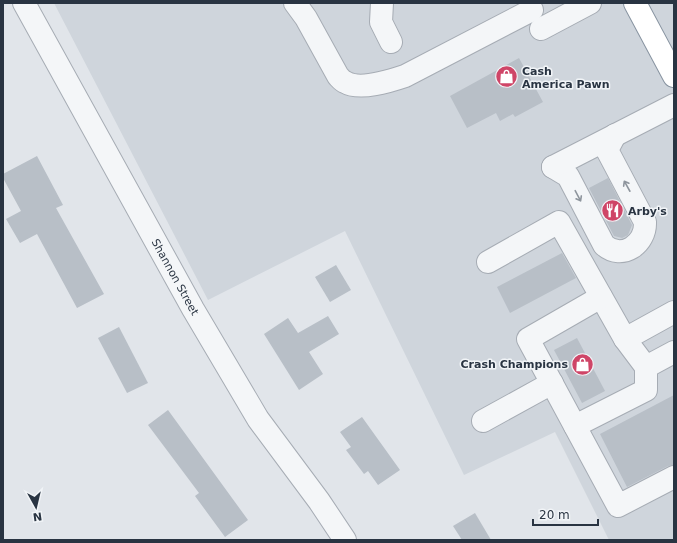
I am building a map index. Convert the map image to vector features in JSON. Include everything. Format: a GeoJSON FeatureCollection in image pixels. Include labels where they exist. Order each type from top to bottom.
{"type":"FeatureCollection","features":[{"type":"Feature","properties":{"kind":"highway"},"geometry":{"type":"LineString","coordinates":[[641,5],[674,76]]}},
{"type":"Feature","properties":{"kind":"street","name":"Shannon Street"},"geometry":{"type":"LineString","coordinates":[[24,3],[193,309],[258,419],[345,540]]}},
{"type":"Feature","properties":{"kind":"street"},"geometry":{"type":"LineString","coordinates":[[295,3],[306,18],[338,76],[344,82],[355,86],[386,82],[405,76],[536,19],[590,3]]}},
{"type":"Feature","properties":{"kind":"street"},"geometry":{"type":"LineString","coordinates":[[382,3],[381,22],[391,42]]}},
{"type":"Feature","properties":{"kind":"street"},"geometry":{"type":"LineString","coordinates":[[615,135],[607,150],[645,222],[645,229],[637,244],[624,251],[617,252],[609,250],[604,245],[568,176],[554,167],[615,135],[674,105]]}},
{"type":"Feature","properties":{"kind":"street"},"geometry":{"type":"LineString","coordinates":[[488,262],[558,222],[625,339],[646,367],[646,390],[575,426]]}},
{"type":"Feature","properties":{"kind":"street"},"geometry":{"type":"LineString","coordinates":[[601,297],[528,339],[618,506],[674,477]]}},
{"type":"Feature","properties":{"kind":"street"},"geometry":{"type":"LineString","coordinates":[[625,339],[671,320]]}},
{"type":"Feature","properties":{"kind":"street"},"geometry":{"type":"LineString","coordinates":[[646,367],[674,352]]}},
{"type":"Feature","properties":{"kind":"street"},"geometry":{"type":"LineString","coordinates":[[483,421],[552,383]]}},
{"type":"Feature","properties":{"kind":"shaded area"},"geometry":{"type":"Polygon","coordinates":[[[54,3],[674,3],[674,540],[609,540],[555,432],[464,475],[345,231],[208,300],[54,3]]]}},
{"type":"Feature","properties":{"kind":"building","name":"Cash America Pawn"},"geometry":{"type":"Polygon","coordinates":[[[519,58],[543,102],[515,117],[513,114],[500,121],[496,113],[467,128],[450,96],[519,58]]]}},
{"type":"Feature","properties":{"kind":"building"},"geometry":{"type":"Polygon","coordinates":[[[37,156],[63,205],[56,208],[104,294],[77,308],[37,234],[20,243],[6,219],[21,211],[3,178],[3,174],[37,156]]]}},
{"type":"Feature","properties":{"kind":"building"},"geometry":{"type":"Polygon","coordinates":[[[608,178],[632,225],[628,235],[622,238],[614,236],[589,188],[608,178]]]}},
{"type":"Feature","properties":{"kind":"building"},"geometry":{"type":"Polygon","coordinates":[[[562,253],[576,278],[510,313],[497,287],[562,253]]]}},
{"type":"Feature","properties":{"kind":"building"},"geometry":{"type":"Polygon","coordinates":[[[336,265],[351,290],[330,302],[315,277],[336,265]]]}},
{"type":"Feature","properties":{"kind":"building"},"geometry":{"type":"Polygon","coordinates":[[[328,316],[339,334],[309,352],[323,374],[299,390],[264,334],[288,318],[298,333],[328,316]]]}},
{"type":"Feature","properties":{"kind":"building"},"geometry":{"type":"Polygon","coordinates":[[[119,327],[148,383],[127,393],[98,338],[119,327]]]}},
{"type":"Feature","properties":{"kind":"building"},"geometry":{"type":"Polygon","coordinates":[[[577,338],[605,391],[582,403],[554,350],[577,338]]]}},
{"type":"Feature","properties":{"kind":"building"},"geometry":{"type":"Polygon","coordinates":[[[674,395],[674,465],[668,466],[627,487],[600,434],[674,395]]]}},
{"type":"Feature","properties":{"kind":"building"},"geometry":{"type":"Polygon","coordinates":[[[168,410],[248,520],[225,537],[195,496],[199,493],[148,425],[168,410]]]}},
{"type":"Feature","properties":{"kind":"building"},"geometry":{"type":"Polygon","coordinates":[[[362,417],[400,470],[378,485],[368,471],[364,474],[346,450],[351,447],[340,432],[362,417]]]}},
{"type":"Feature","properties":{"kind":"building"},"geometry":{"type":"Polygon","coordinates":[[[475,513],[491,540],[462,540],[453,526],[475,513]]]}},
{"type":"Feature","properties":{"kind":"place","name":"Cash America Pawn"},"geometry":{"type":"Point","coordinates":[507,77]}},
{"type":"Feature","properties":{"kind":"place","name":"Arby's"},"geometry":{"type":"Point","coordinates":[612,211]}},
{"type":"Feature","properties":{"kind":"place","name":"Crash Champions"},"geometry":{"type":"Point","coordinates":[583,364]}}]}
